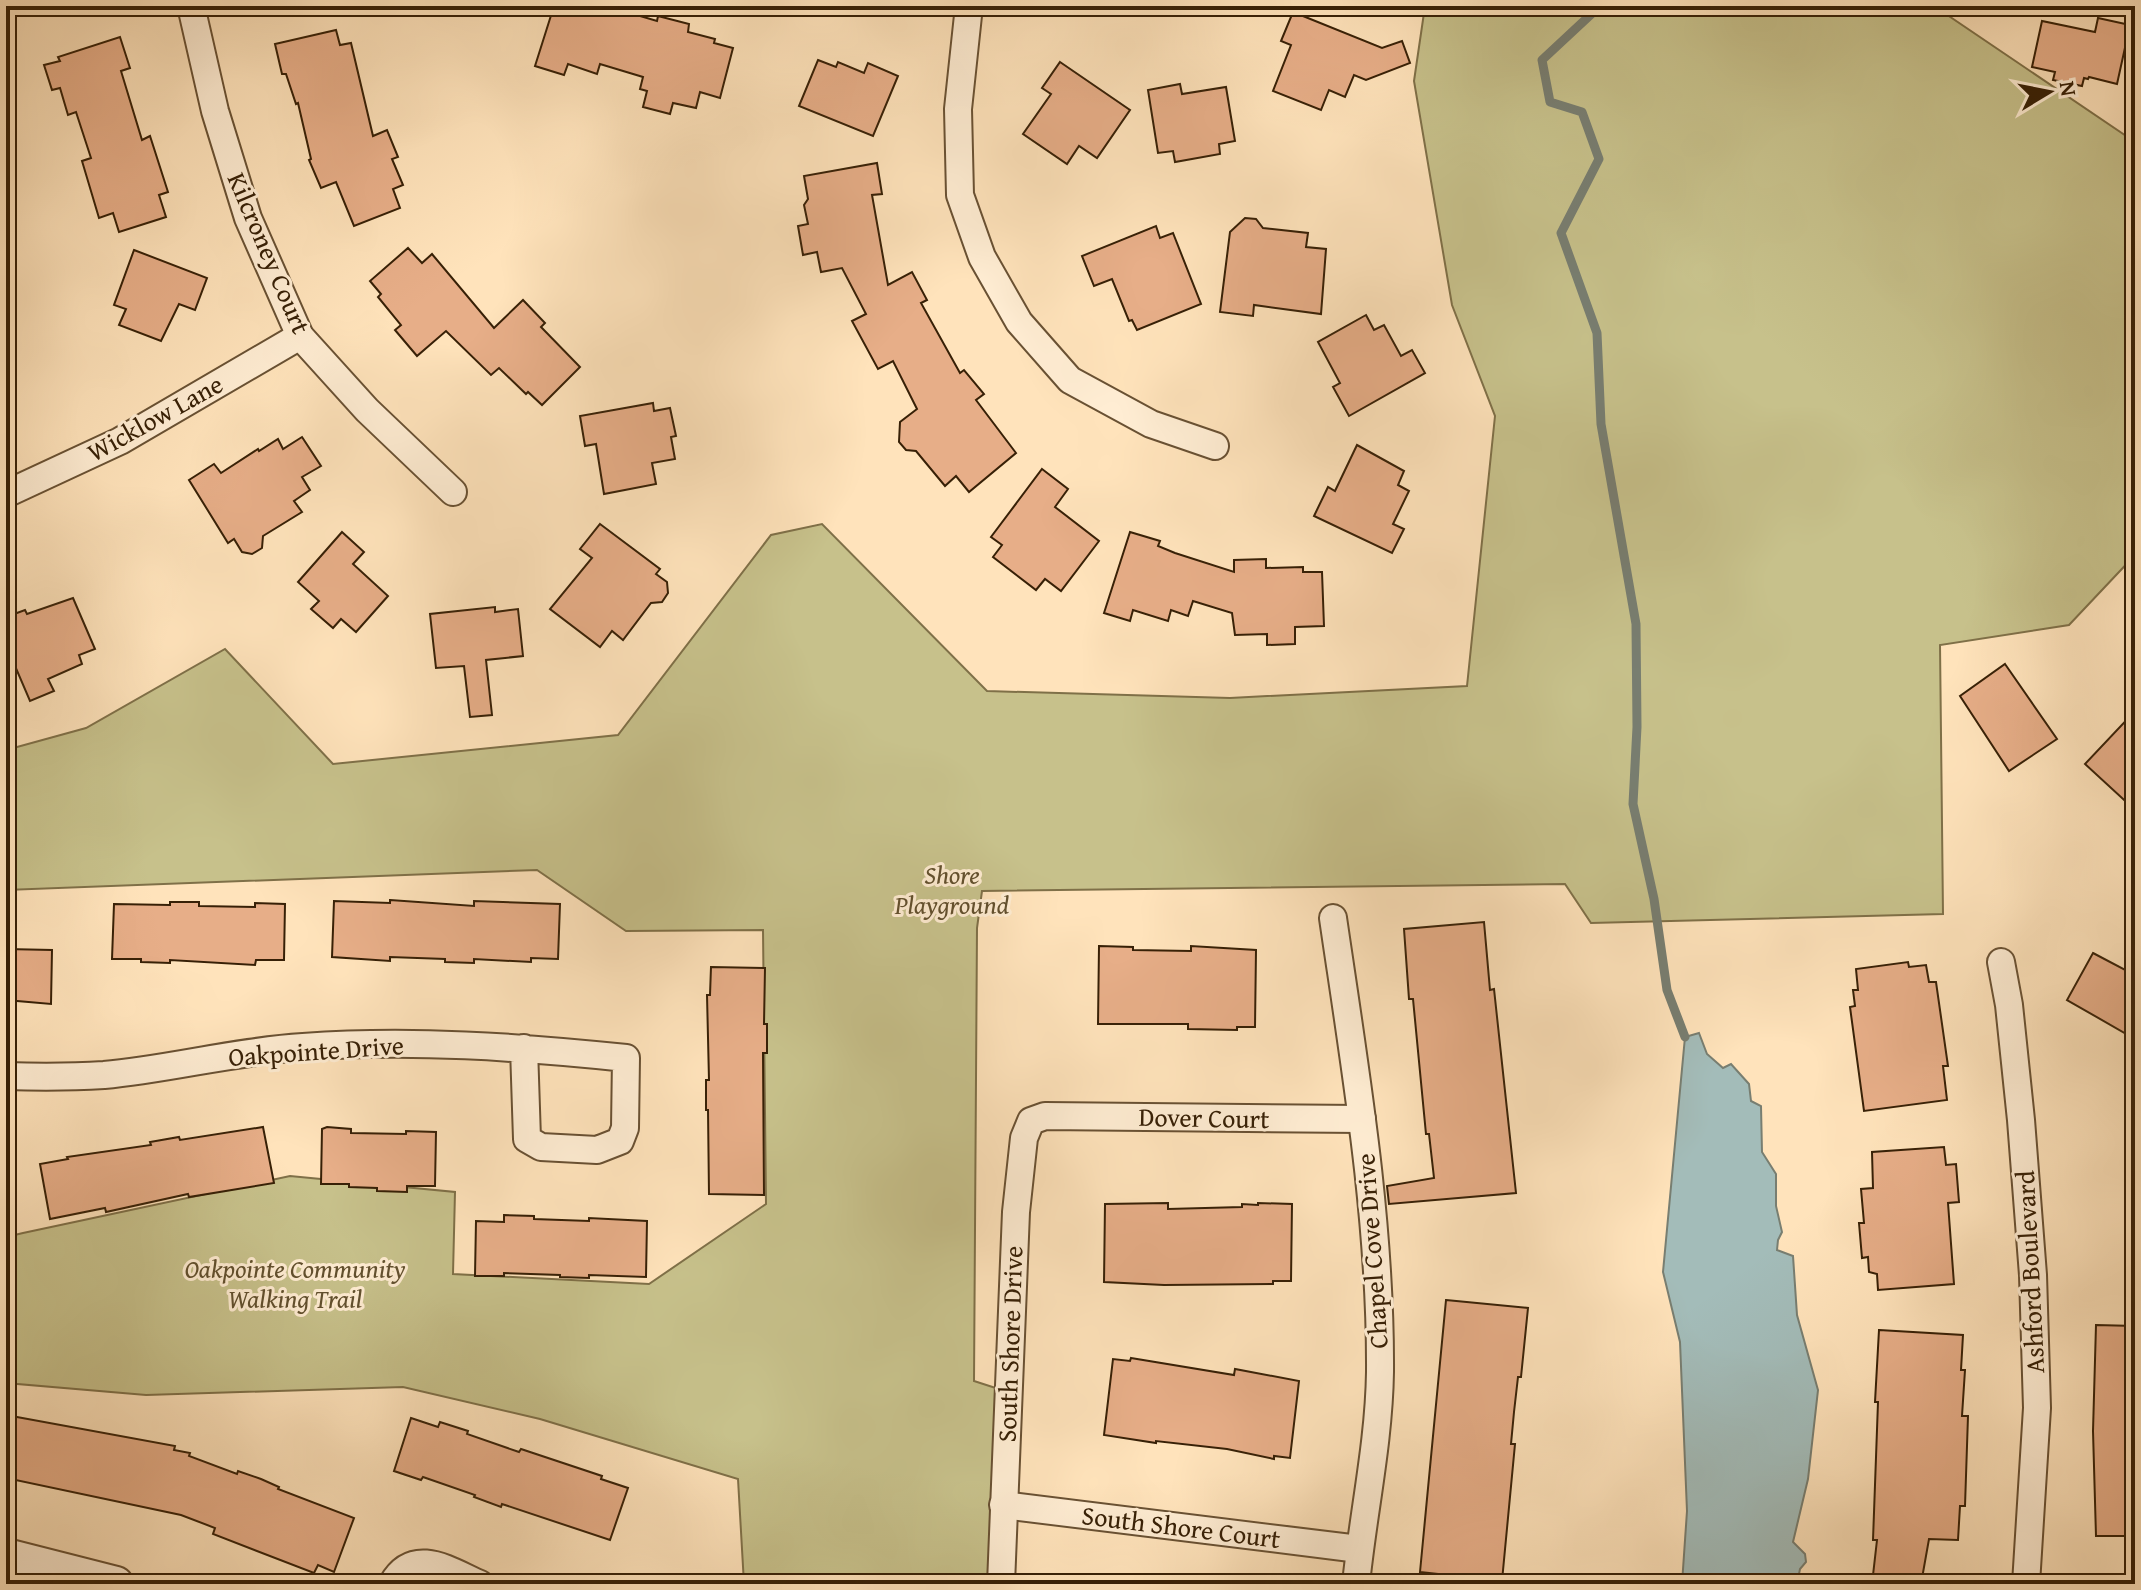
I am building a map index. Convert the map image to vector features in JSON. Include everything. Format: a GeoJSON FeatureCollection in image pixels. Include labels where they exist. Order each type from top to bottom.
{"type":"FeatureCollection","features":[{"type":"Feature","properties":{"kind":"street","name":"Kilcroney Court"},"geometry":{"type":"LineString","coordinates":[[191,6],[215,111],[248,218],[300,336],[367,410],[453,492]]}},
{"type":"Feature","properties":{"kind":"street"},"geometry":{"type":"LineString","coordinates":[[975,6],[968,6],[958,109],[960,195],[982,257],[1019,322],[1070,380],[1151,424],[1215,446]]}},
{"type":"Feature","properties":{"kind":"street","name":"Wicklow Lane"},"geometry":{"type":"LineString","coordinates":[[6,494],[120,441],[300,336]]}},
{"type":"Feature","properties":{"kind":"street","name":"Chapel Cove Drive"},"geometry":{"type":"LineString","coordinates":[[1333,918],[1362,1119],[1374,1229],[1380,1374],[1356,1584]]}},
{"type":"Feature","properties":{"kind":"street","name":"Ashford Boulevard"},"geometry":{"type":"LineString","coordinates":[[2001,962],[2015,1057],[2033,1275],[2037,1408],[2026,1584]]}},
{"type":"Feature","properties":{"kind":"street","name":"Oakpointe Drive"},"geometry":{"type":"LineString","coordinates":[[6,1076],[105,1075],[302,1047],[417,1043],[524,1048],[626,1058],[625,1128],[620,1141],[597,1150],[541,1147],[527,1139],[524,1048]]}},
{"type":"Feature","properties":{"kind":"street","name":"Dover Court"},"geometry":{"type":"LineString","coordinates":[[1045,1116],[1362,1119]]}},
{"type":"Feature","properties":{"kind":"street","name":"South Shore Drive"},"geometry":{"type":"LineString","coordinates":[[1001,1584],[1018,1177],[1029,1124],[1045,1116]]}},
{"type":"Feature","properties":{"kind":"street","name":"South Shore Court"},"geometry":{"type":"LineString","coordinates":[[1003,1505],[1359,1549]]}},
{"type":"Feature","properties":{"kind":"street"},"geometry":{"type":"LineString","coordinates":[[6,1556],[116,1584]]}},
{"type":"Feature","properties":{"kind":"street"},"geometry":{"type":"LineString","coordinates":[[392,1584],[397,1575],[413,1564],[430,1562],[480,1584]]}},
{"type":"Feature","properties":{"kind":"green space"},"geometry":{"type":"Polygon","coordinates":[[[1425,6],[1934,6],[2135,142],[2135,555],[2069,625],[1940,645],[1943,914],[1591,923],[1565,884],[982,891],[977,928],[974,1381],[1008,1392],[1001,1584],[744,1584],[738,1479],[540,1419],[403,1387],[146,1395],[6,1383],[6,1237],[290,1176],[455,1192],[453,1274],[649,1284],[766,1204],[763,930],[626,931],[537,870],[6,890],[6,750],[86,728],[225,649],[333,764],[618,735],[771,535],[822,524],[987,691],[1230,698],[1467,686],[1495,416],[1452,305],[1414,81],[1425,6]]]}},
{"type":"Feature","properties":{"kind":"water"},"geometry":{"type":"Polygon","coordinates":[[[1699,1033],[1707,1054],[1723,1068],[1731,1064],[1749,1084],[1751,1101],[1761,1106],[1762,1152],[1776,1174],[1776,1206],[1782,1232],[1777,1250],[1793,1256],[1797,1315],[1818,1390],[1808,1479],[1793,1542],[1805,1554],[1806,1562],[1800,1569],[1797,1584],[1682,1584],[1687,1511],[1680,1342],[1663,1272],[1685,1037],[1699,1033]]]}},
{"type":"Feature","properties":{"kind":"building"},"geometry":{"type":"Polygon","coordinates":[[[554,6],[606,6],[657,21],[658,16],[689,24],[688,32],[715,39],[714,43],[733,48],[720,98],[700,92],[696,108],[673,103],[670,114],[643,107],[647,91],[640,89],[643,77],[600,64],[597,74],[568,64],[564,75],[535,66],[554,6]]]}},
{"type":"Feature","properties":{"kind":"building"},"geometry":{"type":"Polygon","coordinates":[[[1293,12],[1382,48],[1402,41],[1410,63],[1366,80],[1354,75],[1345,97],[1329,90],[1321,110],[1273,91],[1291,45],[1281,41],[1293,12]]]}},
{"type":"Feature","properties":{"kind":"building"},"geometry":{"type":"Polygon","coordinates":[[[2098,18],[2130,25],[2117,84],[2089,77],[2084,78],[2082,86],[2053,80],[2055,72],[2032,67],[2042,21],[2095,32],[2098,18]]]}},
{"type":"Feature","properties":{"kind":"building"},"geometry":{"type":"Polygon","coordinates":[[[336,30],[340,45],[351,43],[373,136],[387,130],[398,157],[392,159],[403,185],[393,189],[400,208],[354,226],[336,182],[321,188],[309,160],[298,103],[286,74],[282,74],[275,44],[336,30]]]}},
{"type":"Feature","properties":{"kind":"building"},"geometry":{"type":"Polygon","coordinates":[[[120,37],[130,68],[121,71],[142,140],[150,136],[168,192],[159,195],[166,217],[119,232],[113,213],[99,218],[82,161],[91,158],[76,112],[68,115],[60,88],[52,90],[44,65],[60,61],[58,57],[120,37]]]}},
{"type":"Feature","properties":{"kind":"building"},"geometry":{"type":"Polygon","coordinates":[[[818,60],[836,67],[838,62],[864,73],[868,63],[898,76],[873,136],[799,106],[818,60]]]}},
{"type":"Feature","properties":{"kind":"building"},"geometry":{"type":"Polygon","coordinates":[[[1060,62],[1130,110],[1097,158],[1079,146],[1067,164],[1023,134],[1051,94],[1042,88],[1060,62]]]}},
{"type":"Feature","properties":{"kind":"building"},"geometry":{"type":"Polygon","coordinates":[[[1180,84],[1182,94],[1226,87],[1235,141],[1219,144],[1220,154],[1175,162],[1173,151],[1158,153],[1148,90],[1180,84]]]}},
{"type":"Feature","properties":{"kind":"building"},"geometry":{"type":"Polygon","coordinates":[[[877,163],[882,194],[872,195],[888,285],[912,272],[927,300],[921,303],[960,373],[964,370],[984,394],[976,400],[1016,453],[969,492],[956,476],[945,486],[916,451],[906,450],[899,442],[900,422],[917,409],[893,361],[878,369],[852,321],[866,314],[842,268],[821,272],[817,252],[803,255],[798,226],[808,224],[804,205],[808,199],[804,176],[877,163]]]}},
{"type":"Feature","properties":{"kind":"building"},"geometry":{"type":"Polygon","coordinates":[[[1245,218],[1256,219],[1263,228],[1308,233],[1306,247],[1326,249],[1321,314],[1254,305],[1253,316],[1220,312],[1230,232],[1245,218]]]}},
{"type":"Feature","properties":{"kind":"building"},"geometry":{"type":"Polygon","coordinates":[[[1156,226],[1160,238],[1173,233],[1201,304],[1137,330],[1132,320],[1129,321],[1112,279],[1094,286],[1082,256],[1156,226]]]}},
{"type":"Feature","properties":{"kind":"building"},"geometry":{"type":"Polygon","coordinates":[[[408,248],[422,263],[432,254],[494,328],[523,300],[545,323],[541,327],[580,367],[542,405],[499,368],[491,375],[446,331],[417,356],[395,330],[401,325],[378,297],[381,294],[370,281],[408,248]]]}},
{"type":"Feature","properties":{"kind":"building"},"geometry":{"type":"Polygon","coordinates":[[[134,250],[207,278],[195,310],[179,304],[161,341],[119,325],[126,309],[114,305],[134,250]]]}},
{"type":"Feature","properties":{"kind":"building"},"geometry":{"type":"Polygon","coordinates":[[[1366,315],[1374,330],[1384,325],[1401,356],[1412,350],[1425,373],[1349,416],[1333,387],[1340,383],[1318,342],[1366,315]]]}},
{"type":"Feature","properties":{"kind":"building"},"geometry":{"type":"Polygon","coordinates":[[[653,403],[654,411],[670,408],[676,436],[671,437],[675,459],[652,463],[656,484],[604,494],[596,444],[585,446],[580,416],[653,403]]]}},
{"type":"Feature","properties":{"kind":"building"},"geometry":{"type":"Polygon","coordinates":[[[302,437],[321,466],[302,477],[310,490],[294,501],[302,512],[263,536],[262,548],[252,554],[242,552],[234,539],[228,543],[189,480],[214,464],[221,473],[278,439],[283,449],[302,437]]]}},
{"type":"Feature","properties":{"kind":"building"},"geometry":{"type":"Polygon","coordinates":[[[1357,445],[1404,471],[1398,485],[1409,491],[1393,524],[1404,529],[1392,553],[1314,516],[1328,487],[1335,491],[1357,445]]]}},
{"type":"Feature","properties":{"kind":"building"},"geometry":{"type":"Polygon","coordinates":[[[1042,469],[1068,489],[1055,507],[1099,541],[1061,591],[1045,579],[1036,590],[993,557],[1002,545],[991,537],[1042,469]]]}},
{"type":"Feature","properties":{"kind":"building"},"geometry":{"type":"Polygon","coordinates":[[[600,524],[660,569],[656,574],[667,582],[668,593],[662,602],[651,603],[623,640],[612,631],[600,647],[550,609],[592,558],[580,549],[600,524]]]}},
{"type":"Feature","properties":{"kind":"building"},"geometry":{"type":"Polygon","coordinates":[[[342,532],[364,552],[353,564],[388,596],[356,632],[341,619],[333,628],[311,609],[319,601],[298,582],[342,532]]]}},
{"type":"Feature","properties":{"kind":"building"},"geometry":{"type":"Polygon","coordinates":[[[1130,532],[1160,541],[1158,546],[1175,553],[1234,572],[1234,560],[1266,559],[1266,568],[1303,567],[1303,572],[1322,572],[1324,626],[1295,627],[1295,644],[1267,645],[1267,634],[1235,635],[1232,613],[1193,601],[1188,616],[1171,610],[1168,621],[1133,610],[1130,621],[1104,613],[1130,532]]]}},
{"type":"Feature","properties":{"kind":"building"},"geometry":{"type":"Polygon","coordinates":[[[73,598],[95,649],[79,655],[82,664],[48,679],[54,691],[30,701],[6,645],[6,617],[25,610],[27,614],[73,598]]]}},
{"type":"Feature","properties":{"kind":"building"},"geometry":{"type":"Polygon","coordinates":[[[495,607],[495,612],[518,609],[523,656],[486,660],[492,715],[470,717],[464,666],[436,668],[430,614],[495,607]]]}},
{"type":"Feature","properties":{"kind":"building"},"geometry":{"type":"Polygon","coordinates":[[[2005,664],[2057,739],[2009,771],[1960,696],[2005,664]]]}},
{"type":"Feature","properties":{"kind":"building"},"geometry":{"type":"Polygon","coordinates":[[[2135,711],[2135,810],[2085,764],[2135,711]]]}},
{"type":"Feature","properties":{"kind":"building"},"geometry":{"type":"Polygon","coordinates":[[[390,900],[474,906],[474,901],[560,904],[558,959],[531,958],[531,962],[474,959],[474,963],[445,962],[445,959],[390,957],[390,961],[332,957],[334,901],[390,903],[390,900]]]}},
{"type":"Feature","properties":{"kind":"building"},"geometry":{"type":"Polygon","coordinates":[[[170,902],[255,907],[255,903],[285,904],[284,960],[256,960],[255,965],[112,959],[114,904],[170,905],[170,902]]]}},
{"type":"Feature","properties":{"kind":"building"},"geometry":{"type":"Polygon","coordinates":[[[1484,922],[1516,1193],[1389,1204],[1387,1186],[1434,1178],[1429,1134],[1426,1134],[1413,999],[1409,999],[1404,929],[1484,922]]]}},
{"type":"Feature","properties":{"kind":"building"},"geometry":{"type":"Polygon","coordinates":[[[1099,946],[1133,947],[1133,950],[1191,951],[1191,946],[1256,950],[1255,1027],[1237,1027],[1237,1030],[1188,1029],[1188,1024],[1098,1024],[1099,946]]]}},
{"type":"Feature","properties":{"kind":"building"},"geometry":{"type":"Polygon","coordinates":[[[6,949],[52,950],[51,1004],[6,1000],[6,949]]]}},
{"type":"Feature","properties":{"kind":"building"},"geometry":{"type":"Polygon","coordinates":[[[2093,953],[2135,975],[2135,1039],[2067,1000],[2093,953]]]}},
{"type":"Feature","properties":{"kind":"building"},"geometry":{"type":"Polygon","coordinates":[[[1908,962],[1909,967],[1926,965],[1929,982],[1936,982],[1948,1066],[1943,1066],[1947,1100],[1864,1111],[1850,1007],[1855,1006],[1853,990],[1858,990],[1856,969],[1908,962]]]}},
{"type":"Feature","properties":{"kind":"building"},"geometry":{"type":"Polygon","coordinates":[[[711,967],[765,968],[764,1195],[709,1194],[706,1080],[709,1080],[707,995],[710,995],[711,967]]]}},
{"type":"Feature","properties":{"kind":"building"},"geometry":{"type":"Polygon","coordinates":[[[263,1127],[274,1183],[189,1197],[188,1194],[106,1212],[105,1208],[50,1219],[40,1164],[151,1145],[150,1142],[179,1137],[180,1140],[263,1127]]]}},
{"type":"Feature","properties":{"kind":"building"},"geometry":{"type":"Polygon","coordinates":[[[322,1129],[351,1129],[351,1133],[436,1132],[435,1186],[407,1186],[407,1192],[377,1191],[377,1188],[349,1187],[349,1184],[321,1184],[322,1129]]]}},
{"type":"Feature","properties":{"kind":"building"},"geometry":{"type":"Polygon","coordinates":[[[1944,1147],[1946,1165],[1956,1164],[1959,1202],[1948,1203],[1954,1284],[1878,1290],[1877,1274],[1869,1272],[1868,1257],[1862,1258],[1859,1223],[1864,1223],[1861,1189],[1873,1188],[1872,1152],[1944,1147]]]}},
{"type":"Feature","properties":{"kind":"building"},"geometry":{"type":"Polygon","coordinates":[[[1168,1203],[1168,1209],[1292,1204],[1291,1281],[1273,1281],[1273,1284],[1164,1285],[1104,1282],[1105,1204],[1168,1203]]]}},
{"type":"Feature","properties":{"kind":"building"},"geometry":{"type":"Polygon","coordinates":[[[504,1215],[534,1216],[534,1219],[647,1221],[646,1277],[589,1275],[589,1278],[504,1273],[504,1276],[475,1276],[476,1221],[504,1222],[504,1215]]]}},
{"type":"Feature","properties":{"kind":"building"},"geometry":{"type":"Polygon","coordinates":[[[1446,1300],[1528,1308],[1514,1412],[1511,1444],[1515,1444],[1502,1581],[1420,1572],[1446,1300]]]}},
{"type":"Feature","properties":{"kind":"building"},"geometry":{"type":"Polygon","coordinates":[[[2096,1325],[2135,1326],[2135,1536],[2096,1536],[2093,1431],[2096,1325]]]}},
{"type":"Feature","properties":{"kind":"building"},"geometry":{"type":"Polygon","coordinates":[[[1879,1330],[1963,1335],[1961,1370],[1965,1370],[1962,1416],[1968,1416],[1965,1506],[1960,1506],[1958,1540],[1929,1539],[1921,1584],[1872,1584],[1877,1540],[1873,1540],[1879,1330]]]}},
{"type":"Feature","properties":{"kind":"building"},"geometry":{"type":"Polygon","coordinates":[[[1131,1358],[1234,1375],[1235,1369],[1299,1381],[1290,1458],[1274,1456],[1274,1459],[1227,1449],[1104,1435],[1113,1359],[1130,1361],[1131,1358]]]}},
{"type":"Feature","properties":{"kind":"building"},"geometry":{"type":"Polygon","coordinates":[[[6,1415],[175,1446],[174,1450],[190,1453],[189,1456],[237,1474],[238,1471],[261,1479],[278,1489],[354,1518],[334,1572],[318,1565],[314,1573],[213,1534],[215,1528],[181,1515],[6,1478],[6,1415]]]}},
{"type":"Feature","properties":{"kind":"building"},"geometry":{"type":"Polygon","coordinates":[[[411,1418],[438,1427],[440,1422],[468,1431],[467,1434],[602,1476],[601,1479],[628,1488],[610,1540],[502,1504],[501,1507],[423,1477],[421,1480],[394,1471],[411,1418]]]}},
{"type":"Feature","properties":{"kind":"waterway"},"geometry":{"type":"LineString","coordinates":[[1600,6],[1542,60],[1550,102],[1582,112],[1599,159],[1561,233],[1597,333],[1601,424],[1636,624],[1637,727],[1633,804],[1654,899],[1667,990],[1685,1037]]}},
{"type":"Feature","properties":{"kind":"park label","name":"Shore Playground"},"geometry":{"type":"Point","coordinates":[952,890]}},
{"type":"Feature","properties":{"kind":"park label","name":"Oakpointe Community Walking Trail"},"geometry":{"type":"Point","coordinates":[295,1284]}}]}
